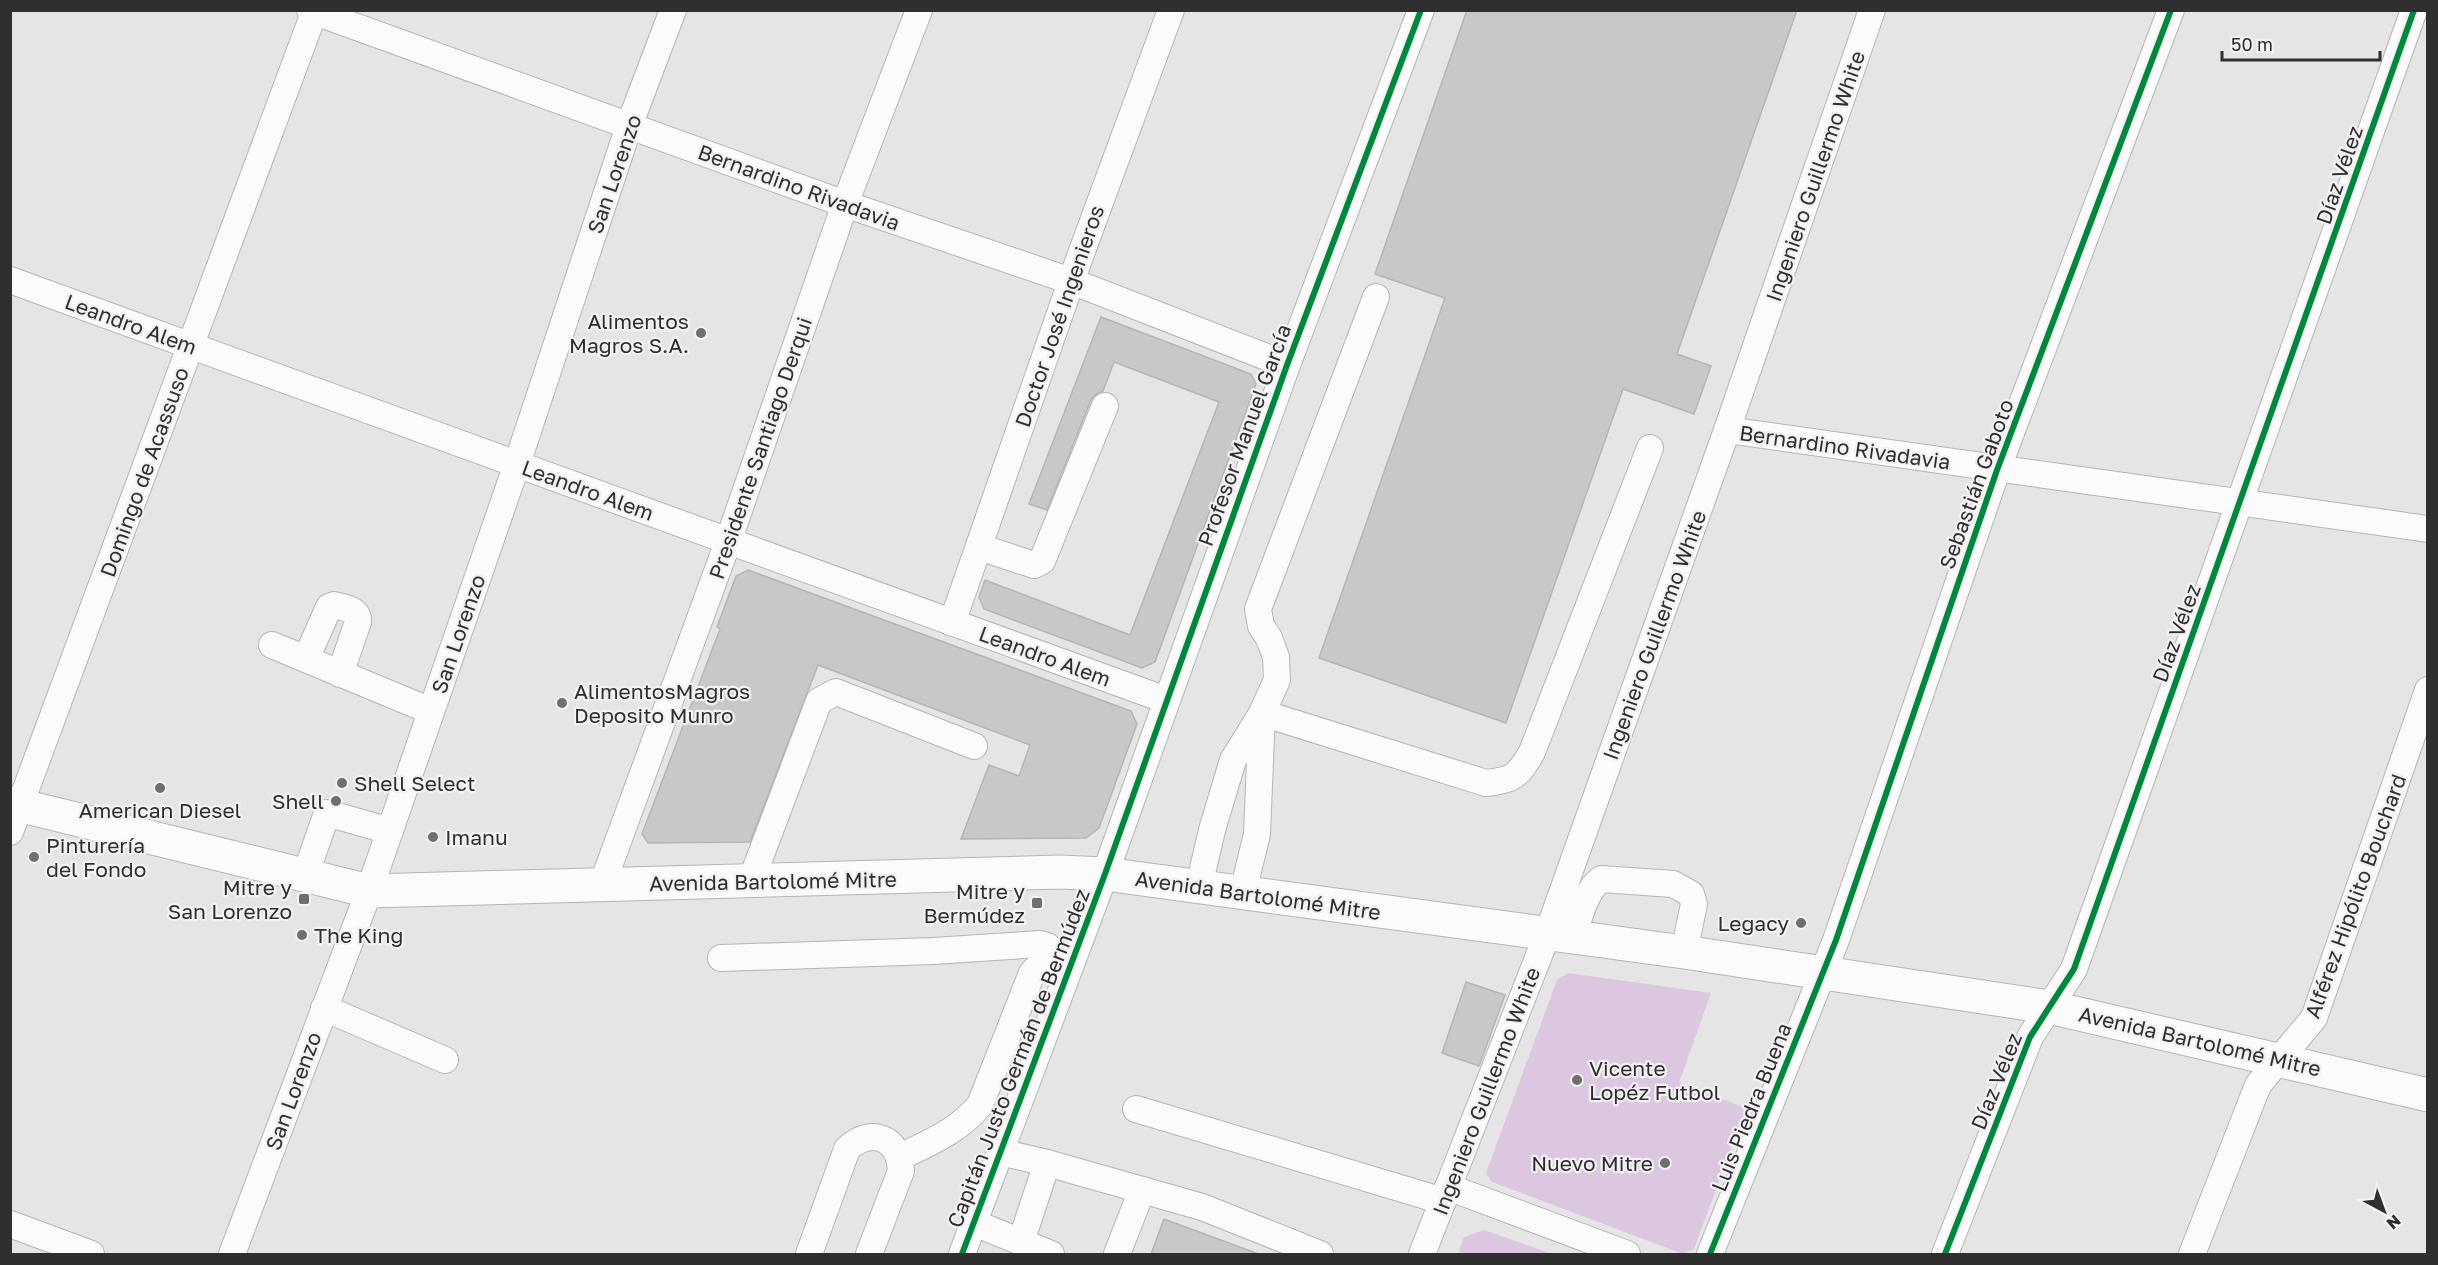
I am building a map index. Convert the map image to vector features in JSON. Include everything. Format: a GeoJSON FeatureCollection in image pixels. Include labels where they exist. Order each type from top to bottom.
{"type":"FeatureCollection","features":[{"type":"Feature","properties":{"kind":"main road","name":"Avenida Bartolomé Mitre"},"geometry":{"type":"LineString","coordinates":[[14,813],[369,891],[1060,872],[1105,874],[1559,937],[1684,952],[2049,1007],[2427,1095]]}},
{"type":"Feature","properties":{"kind":"street","name":"San Lorenzo"},"geometry":{"type":"LineString","coordinates":[[232,1254],[369,891],[517,464],[629,126],[673,10]]}},
{"type":"Feature","properties":{"kind":"street","name":"Presidente Santiago Derqui"},"geometry":{"type":"LineString","coordinates":[[602,885],[728,542],[845,204],[919,10]]}},
{"type":"Feature","properties":{"kind":"street","name":"Doctor José Ingenieros"},"geometry":{"type":"LineString","coordinates":[[952,623],[1071,281],[1171,10]]}},
{"type":"Feature","properties":{"kind":"street","name":"Profesor Manuel García"},"geometry":{"type":"LineString","coordinates":[[1105,874],[1287,365],[1421,10]]}},
{"type":"Feature","properties":{"kind":"street","name":"Ingeniero Guillermo White"},"geometry":{"type":"LineString","coordinates":[[1422,1254],[1559,937],[1727,430],[1872,10]]}},
{"type":"Feature","properties":{"kind":"street","name":"Sebastián Gaboto"},"geometry":{"type":"LineString","coordinates":[[1822,973],[1836,940],[1997,470],[2171,10]]}},
{"type":"Feature","properties":{"kind":"street","name":"Díaz Vélez"},"geometry":{"type":"LineString","coordinates":[[1945,1254],[2030,1037],[2074,969],[2414,10]]}},
{"type":"Feature","properties":{"kind":"street","name":"Bernardino Rivadavia"},"geometry":{"type":"LineString","coordinates":[[313,11],[845,204],[1071,281],[1287,365]]}},
{"type":"Feature","properties":{"kind":"street","name":"Domingo de Acassuso"},"geometry":{"type":"LineString","coordinates":[[14,813],[191,345],[313,11]]}},
{"type":"Feature","properties":{"kind":"street","name":"Leandro Alem"},"geometry":{"type":"LineString","coordinates":[[10,280],[1166,700]]}},
{"type":"Feature","properties":{"kind":"street"},"geometry":{"type":"LineString","coordinates":[[1199,886],[1212,830],[1233,760],[1262,713],[1277,680],[1276,657],[1269,638],[1261,626],[1258,609],[1376,297]]}},
{"type":"Feature","properties":{"kind":"street"},"geometry":{"type":"LineString","coordinates":[[979,546],[1034,565],[1042,561],[1105,406]]}},
{"type":"Feature","properties":{"kind":"street","name":"Bernardino Rivadavia"},"geometry":{"type":"LineString","coordinates":[[1727,430],[2427,529]]}},
{"type":"Feature","properties":{"kind":"street"},"geometry":{"type":"LineString","coordinates":[[1262,713],[1486,783],[1507,781],[1521,772],[1532,752],[1650,448]]}},
{"type":"Feature","properties":{"kind":"street"},"geometry":{"type":"LineString","coordinates":[[306,659],[329,607],[334,605],[355,612],[358,622],[340,674]]}},
{"type":"Feature","properties":{"kind":"street"},"geometry":{"type":"LineString","coordinates":[[272,645],[431,711]]}},
{"type":"Feature","properties":{"kind":"street","name":"Alférez Hipólito Bouchard"},"geometry":{"type":"LineString","coordinates":[[2192,1254],[2258,1085],[2314,1018],[2427,690]]}},
{"type":"Feature","properties":{"kind":"street"},"geometry":{"type":"LineString","coordinates":[[751,881],[819,701],[836,692],[974,746]]}},
{"type":"Feature","properties":{"kind":"street"},"geometry":{"type":"LineString","coordinates":[[1243,892],[1257,834],[1262,713]]}},
{"type":"Feature","properties":{"kind":"street"},"geometry":{"type":"LineString","coordinates":[[305,876],[327,813],[390,831]]}},
{"type":"Feature","properties":{"kind":"street","name":"Capitán Justo Germán de Bermúdez"},"geometry":{"type":"LineString","coordinates":[[962,1254],[1000,1152],[1061,959],[1105,874]]}},
{"type":"Feature","properties":{"kind":"street"},"geometry":{"type":"LineString","coordinates":[[1559,937],[1593,885],[1601,879],[1673,884],[1690,894],[1694,904],[1684,952]]}},
{"type":"Feature","properties":{"kind":"street"},"geometry":{"type":"LineString","coordinates":[[721,958],[933,951],[1040,944],[1047,946],[1061,959]]}},
{"type":"Feature","properties":{"kind":"street"},"geometry":{"type":"LineString","coordinates":[[900,1157],[952,1131],[968,1119],[980,1105],[1032,973],[1041,964],[1061,959]]}},
{"type":"Feature","properties":{"kind":"street","name":"Luis Piedra Buena"},"geometry":{"type":"LineString","coordinates":[[1710,1254],[1822,973]]}},
{"type":"Feature","properties":{"kind":"street"},"geometry":{"type":"LineString","coordinates":[[324,1008],[445,1060]]}},
{"type":"Feature","properties":{"kind":"street"},"geometry":{"type":"LineString","coordinates":[[1136,1109],[1446,1194],[1627,1254]]}},
{"type":"Feature","properties":{"kind":"street"},"geometry":{"type":"LineString","coordinates":[[809,1254],[848,1149],[856,1140],[866,1137],[880,1138],[894,1146],[900,1157],[902,1171],[869,1254]]}},
{"type":"Feature","properties":{"kind":"street"},"geometry":{"type":"LineString","coordinates":[[1000,1152],[1202,1207],[1320,1254]]}},
{"type":"Feature","properties":{"kind":"street"},"geometry":{"type":"LineString","coordinates":[[1021,1242],[1047,1163]]}},
{"type":"Feature","properties":{"kind":"street"},"geometry":{"type":"LineString","coordinates":[[1117,1254],[1142,1190]]}},
{"type":"Feature","properties":{"kind":"street"},"geometry":{"type":"LineString","coordinates":[[974,1223],[1051,1254]]}},
{"type":"Feature","properties":{"kind":"street"},"geometry":{"type":"LineString","coordinates":[[10,1224],[91,1254]]}},
{"type":"Feature","properties":{"kind":"shaded area"},"geometry":{"type":"Polygon","coordinates":[[[1568,973],[1711,993],[1679,1083],[1746,1108],[1694,1249],[1683,1254],[1492,1182],[1486,1173],[1557,980],[1568,973]]]}},
{"type":"Feature","properties":{"kind":"shaded area"},"geometry":{"type":"Polygon","coordinates":[[[1484,1230],[1552,1254],[1458,1254],[1464,1237],[1484,1230]]]}},
{"type":"Feature","properties":{"kind":"building"},"geometry":{"type":"Polygon","coordinates":[[[1467,10],[1797,10],[1677,354],[1711,366],[1694,414],[1623,389],[1506,723],[1319,658],[1445,298],[1375,274],[1467,10]]]}},
{"type":"Feature","properties":{"kind":"building"},"geometry":{"type":"Polygon","coordinates":[[[1101,317],[1251,374],[1256,384],[1155,662],[1142,668],[984,609],[979,597],[985,580],[1130,635],[1219,402],[1114,362],[1103,391],[1091,400],[1047,510],[1029,504],[1101,317]]]}},
{"type":"Feature","properties":{"kind":"building"},"geometry":{"type":"Polygon","coordinates":[[[748,570],[1131,711],[1137,724],[1099,828],[1086,838],[961,839],[989,765],[1019,776],[1030,745],[818,665],[750,842],[648,843],[642,834],[720,629],[717,627],[736,576],[748,570]]]}},
{"type":"Feature","properties":{"kind":"building"},"geometry":{"type":"Polygon","coordinates":[[[1466,982],[1505,995],[1479,1066],[1442,1053],[1466,982]]]}},
{"type":"Feature","properties":{"kind":"building"},"geometry":{"type":"Polygon","coordinates":[[[1164,1219],[1256,1253],[1256,1254],[1151,1254],[1164,1219]]]}},
{"type":"Feature","properties":{"kind":"cycle path"},"geometry":{"type":"LineString","coordinates":[[962,1254],[1105,874],[1287,365],[1421,10]]}},
{"type":"Feature","properties":{"kind":"cycle path"},"geometry":{"type":"LineString","coordinates":[[1710,1254],[1836,940],[1997,470],[2171,10]]}},
{"type":"Feature","properties":{"kind":"cycle path"},"geometry":{"type":"LineString","coordinates":[[1945,1254],[2030,1037],[2074,969],[2414,10]]}},
{"type":"Feature","properties":{"kind":"place","name":"Alimentos Magros S.A."},"geometry":{"type":"Point","coordinates":[701,333]}},
{"type":"Feature","properties":{"kind":"place","name":"AlimentosMagros Deposito Munro"},"geometry":{"type":"Point","coordinates":[562,703]}},
{"type":"Feature","properties":{"kind":"place","name":"Shell Select"},"geometry":{"type":"Point","coordinates":[342,783]}},
{"type":"Feature","properties":{"kind":"place","name":"American Diesel"},"geometry":{"type":"Point","coordinates":[160,788]}},
{"type":"Feature","properties":{"kind":"place","name":"Shell"},"geometry":{"type":"Point","coordinates":[336,801]}},
{"type":"Feature","properties":{"kind":"place","name":"Imanu"},"geometry":{"type":"Point","coordinates":[433,837]}},
{"type":"Feature","properties":{"kind":"place","name":"Pinturería del Fondo"},"geometry":{"type":"Point","coordinates":[34,857]}},
{"type":"Feature","properties":{"kind":"place","name":"Mitre y San Lorenzo"},"geometry":{"type":"Point","coordinates":[304,899]}},
{"type":"Feature","properties":{"kind":"place","name":"Mitre y Bermúdez"},"geometry":{"type":"Point","coordinates":[1037,903]}},
{"type":"Feature","properties":{"kind":"place","name":"Legacy"},"geometry":{"type":"Point","coordinates":[1801,923]}},
{"type":"Feature","properties":{"kind":"place","name":"The King"},"geometry":{"type":"Point","coordinates":[302,935]}},
{"type":"Feature","properties":{"kind":"place","name":"Vicente Lopéz Futbol"},"geometry":{"type":"Point","coordinates":[1577,1080]}},
{"type":"Feature","properties":{"kind":"place","name":"Nuevo Mitre"},"geometry":{"type":"Point","coordinates":[1665,1163]}}]}
